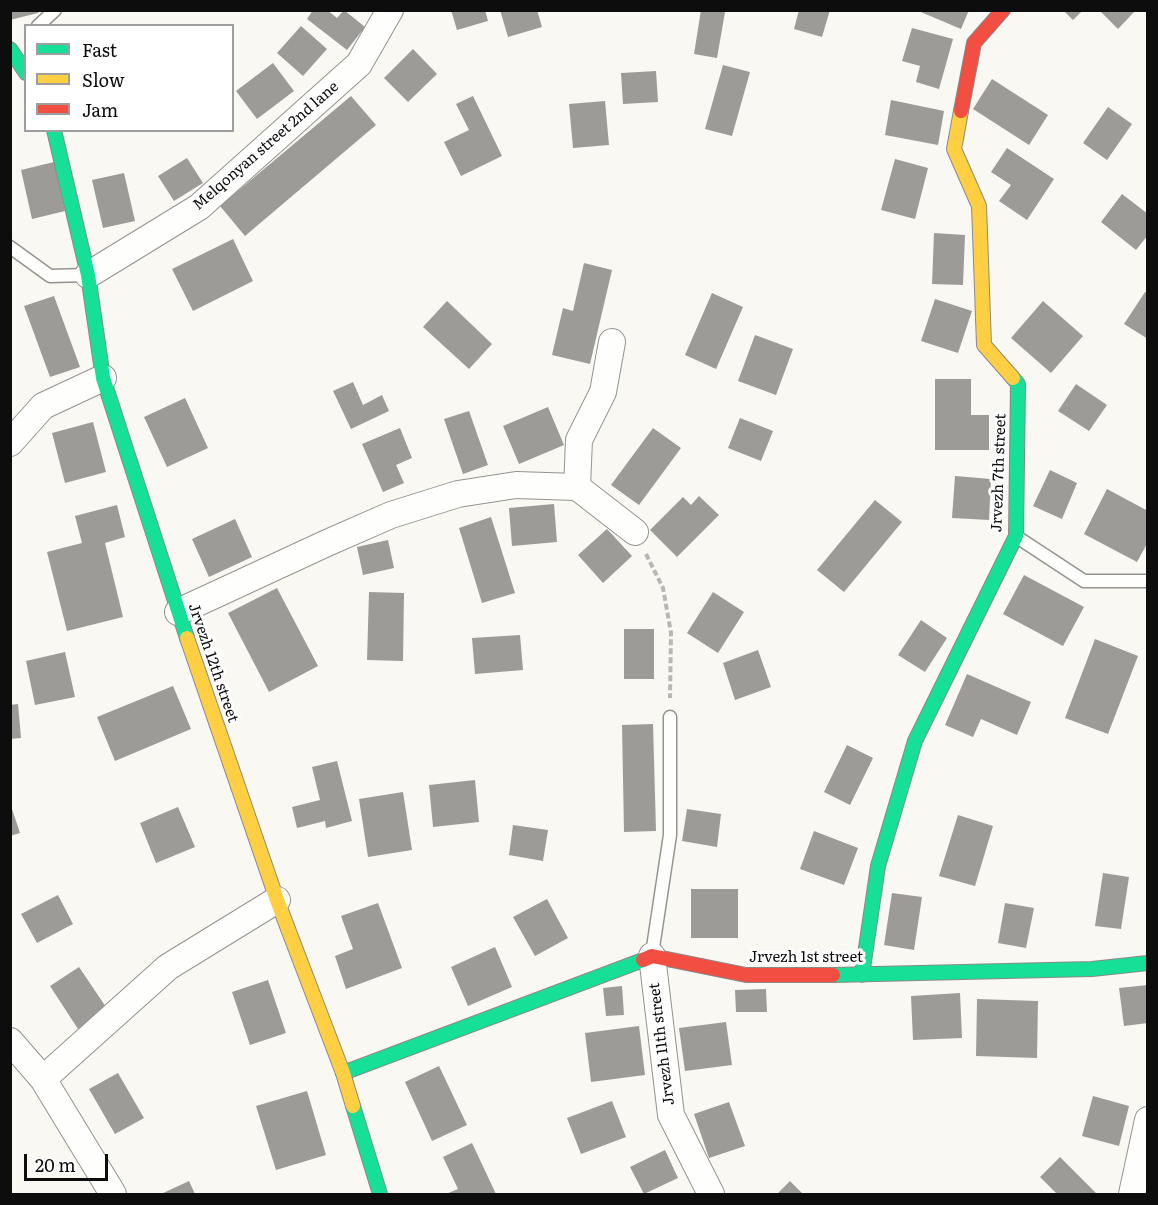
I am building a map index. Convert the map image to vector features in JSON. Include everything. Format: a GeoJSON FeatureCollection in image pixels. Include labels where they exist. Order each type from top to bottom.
{"type":"FeatureCollection","features":[{"type":"Feature","properties":{"kind":"street","name":"Melqonyan street 2nd lane"},"geometry":{"type":"LineString","coordinates":[[88,275],[199,207],[359,64],[390,10]]}},
{"type":"Feature","properties":{"kind":"street","name":"Jrvezh 7th street"},"geometry":{"type":"LineString","coordinates":[[862,975],[879,866],[915,741],[1016,536],[1018,384],[984,345],[980,206],[954,149],[974,43],[1003,10]]}},
{"type":"Feature","properties":{"kind":"street"},"geometry":{"type":"LineString","coordinates":[[13,47],[24,69]]}},
{"type":"Feature","properties":{"kind":"street","name":"Jrvezh 12th street"},"geometry":{"type":"LineString","coordinates":[[54,132],[88,275],[103,378],[178,612],[277,900],[343,1073],[380,1194]]}},
{"type":"Feature","properties":{"kind":"street"},"geometry":{"type":"LineString","coordinates":[[577,487],[579,440],[603,392],[612,342]]}},
{"type":"Feature","properties":{"kind":"street"},"geometry":{"type":"LineString","coordinates":[[10,443],[43,406],[103,378]]}},
{"type":"Feature","properties":{"kind":"street"},"geometry":{"type":"LineString","coordinates":[[178,612],[391,515],[458,494],[516,485],[577,487],[635,532]]}},
{"type":"Feature","properties":{"kind":"street"},"geometry":{"type":"LineString","coordinates":[[43,1080],[168,966],[277,900]]}},
{"type":"Feature","properties":{"kind":"street"},"geometry":{"type":"LineString","coordinates":[[343,1073],[652,956]]}},
{"type":"Feature","properties":{"kind":"street","name":"Jrvezh 1st street"},"geometry":{"type":"LineString","coordinates":[[652,956],[746,975],[862,975],[1092,969],[1148,963]]}},
{"type":"Feature","properties":{"kind":"street","name":"Jrvezh 11th street"},"geometry":{"type":"LineString","coordinates":[[652,956],[671,1115],[711,1194]]}},
{"type":"Feature","properties":{"kind":"street"},"geometry":{"type":"LineString","coordinates":[[10,1041],[43,1080],[113,1194]]}},
{"type":"Feature","properties":{"kind":"street"},"geometry":{"type":"LineString","coordinates":[[1132,1194],[1148,1120]]}},
{"type":"Feature","properties":{"kind":"lane"},"geometry":{"type":"LineString","coordinates":[[40,24],[55,10]]}},
{"type":"Feature","properties":{"kind":"lane"},"geometry":{"type":"LineString","coordinates":[[10,247],[50,276],[88,275]]}},
{"type":"Feature","properties":{"kind":"lane"},"geometry":{"type":"LineString","coordinates":[[1016,536],[1084,581],[1148,581]]}},
{"type":"Feature","properties":{"kind":"lane"},"geometry":{"type":"LineString","coordinates":[[652,956],[670,835],[670,717]]}},
{"type":"Feature","properties":{"kind":"path"},"geometry":{"type":"LineString","coordinates":[[635,532],[663,588],[671,633],[670,717]]}},
{"type":"Feature","properties":{"kind":"building"},"geometry":{"type":"Polygon","coordinates":[[[10,10],[40,10],[38,13],[10,20],[10,10]]]}},
{"type":"Feature","properties":{"kind":"building"},"geometry":{"type":"Polygon","coordinates":[[[313,10],[327,10],[337,18],[344,10],[365,27],[347,50],[307,19],[313,10]]]}},
{"type":"Feature","properties":{"kind":"building"},"geometry":{"type":"Polygon","coordinates":[[[451,10],[485,10],[488,21],[457,30],[451,10]]]}},
{"type":"Feature","properties":{"kind":"building"},"geometry":{"type":"Polygon","coordinates":[[[500,10],[537,10],[542,27],[508,37],[500,10]]]}},
{"type":"Feature","properties":{"kind":"building"},"geometry":{"type":"Polygon","coordinates":[[[701,10],[725,12],[717,58],[694,54],[701,10]]]}},
{"type":"Feature","properties":{"kind":"building"},"geometry":{"type":"Polygon","coordinates":[[[799,10],[830,10],[822,37],[794,29],[799,10]]]}},
{"type":"Feature","properties":{"kind":"building"},"geometry":{"type":"Polygon","coordinates":[[[916,10],[969,10],[961,29],[916,10]]]}},
{"type":"Feature","properties":{"kind":"building"},"geometry":{"type":"Polygon","coordinates":[[[1063,10],[1083,10],[1073,20],[1063,10]]]}},
{"type":"Feature","properties":{"kind":"building"},"geometry":{"type":"Polygon","coordinates":[[[1099,10],[1136,10],[1118,29],[1099,10]]]}},
{"type":"Feature","properties":{"kind":"building"},"geometry":{"type":"Polygon","coordinates":[[[301,26],[327,49],[303,76],[277,53],[301,26]]]}},
{"type":"Feature","properties":{"kind":"building"},"geometry":{"type":"Polygon","coordinates":[[[912,28],[953,39],[939,89],[916,82],[920,66],[902,61],[912,28]]]}},
{"type":"Feature","properties":{"kind":"building"},"geometry":{"type":"Polygon","coordinates":[[[413,49],[437,74],[408,102],[384,78],[413,49]]]}},
{"type":"Feature","properties":{"kind":"building"},"geometry":{"type":"Polygon","coordinates":[[[273,63],[294,91],[257,119],[236,91],[273,63]]]}},
{"type":"Feature","properties":{"kind":"building"},"geometry":{"type":"Polygon","coordinates":[[[723,65],[750,72],[732,136],[705,129],[723,65]]]}},
{"type":"Feature","properties":{"kind":"building"},"geometry":{"type":"Polygon","coordinates":[[[656,71],[658,102],[623,104],[621,73],[656,71]]]}},
{"type":"Feature","properties":{"kind":"building"},"geometry":{"type":"Polygon","coordinates":[[[992,79],[1048,115],[1029,145],[973,109],[992,79]]]}},
{"type":"Feature","properties":{"kind":"building"},"geometry":{"type":"Polygon","coordinates":[[[351,96],[376,125],[245,236],[220,206],[351,96]]]}},
{"type":"Feature","properties":{"kind":"building"},"geometry":{"type":"Polygon","coordinates":[[[473,96],[502,156],[461,176],[444,142],[469,130],[456,104],[473,96]]]}},
{"type":"Feature","properties":{"kind":"building"},"geometry":{"type":"Polygon","coordinates":[[[891,100],[944,111],[938,145],[885,135],[891,100]]]}},
{"type":"Feature","properties":{"kind":"building"},"geometry":{"type":"Polygon","coordinates":[[[605,101],[609,145],[573,148],[569,104],[605,101]]]}},
{"type":"Feature","properties":{"kind":"building"},"geometry":{"type":"Polygon","coordinates":[[[1108,107],[1132,124],[1107,160],[1083,143],[1108,107]]]}},
{"type":"Feature","properties":{"kind":"building"},"geometry":{"type":"Polygon","coordinates":[[[1007,148],[1054,179],[1027,220],[999,201],[1011,185],[991,172],[1007,148]]]}},
{"type":"Feature","properties":{"kind":"building"},"geometry":{"type":"Polygon","coordinates":[[[187,158],[203,183],[174,201],[158,176],[187,158]]]}},
{"type":"Feature","properties":{"kind":"building"},"geometry":{"type":"Polygon","coordinates":[[[895,159],[928,168],[915,219],[881,210],[895,159]]]}},
{"type":"Feature","properties":{"kind":"building"},"geometry":{"type":"Polygon","coordinates":[[[54,162],[65,211],[32,219],[21,170],[54,162]]]}},
{"type":"Feature","properties":{"kind":"building"},"geometry":{"type":"Polygon","coordinates":[[[124,173],[135,221],[103,228],[92,180],[124,173]]]}},
{"type":"Feature","properties":{"kind":"building"},"geometry":{"type":"Polygon","coordinates":[[[1122,194],[1148,214],[1148,235],[1136,250],[1101,222],[1122,194]]]}},
{"type":"Feature","properties":{"kind":"building"},"geometry":{"type":"Polygon","coordinates":[[[934,233],[965,235],[963,285],[932,284],[934,233]]]}},
{"type":"Feature","properties":{"kind":"building"},"geometry":{"type":"Polygon","coordinates":[[[233,239],[253,281],[193,311],[172,269],[233,239]]]}},
{"type":"Feature","properties":{"kind":"building"},"geometry":{"type":"Polygon","coordinates":[[[584,263],[612,270],[590,364],[552,355],[563,308],[573,311],[584,263]]]}},
{"type":"Feature","properties":{"kind":"building"},"geometry":{"type":"Polygon","coordinates":[[[1145,292],[1148,293],[1148,339],[1124,324],[1145,292]]]}},
{"type":"Feature","properties":{"kind":"building"},"geometry":{"type":"Polygon","coordinates":[[[712,293],[743,307],[716,369],[685,355],[712,293]]]}},
{"type":"Feature","properties":{"kind":"building"},"geometry":{"type":"Polygon","coordinates":[[[54,296],[80,367],[50,377],[24,306],[54,296]]]}},
{"type":"Feature","properties":{"kind":"building"},"geometry":{"type":"Polygon","coordinates":[[[935,299],[972,311],[958,353],[921,341],[935,299]]]}},
{"type":"Feature","properties":{"kind":"building"},"geometry":{"type":"Polygon","coordinates":[[[447,301],[492,344],[469,369],[423,327],[447,301]]]}},
{"type":"Feature","properties":{"kind":"building"},"geometry":{"type":"Polygon","coordinates":[[[1043,301],[1083,336],[1051,373],[1011,338],[1043,301]]]}},
{"type":"Feature","properties":{"kind":"building"},"geometry":{"type":"Polygon","coordinates":[[[755,335],[793,349],[776,395],[738,381],[755,335]]]}},
{"type":"Feature","properties":{"kind":"building"},"geometry":{"type":"Polygon","coordinates":[[[935,379],[971,379],[971,415],[989,415],[989,450],[935,450],[935,379]]]}},
{"type":"Feature","properties":{"kind":"building"},"geometry":{"type":"Polygon","coordinates":[[[353,382],[363,405],[382,395],[389,411],[351,429],[333,391],[353,382]]]}},
{"type":"Feature","properties":{"kind":"building"},"geometry":{"type":"Polygon","coordinates":[[[1076,384],[1107,405],[1089,431],[1058,411],[1076,384]]]}},
{"type":"Feature","properties":{"kind":"building"},"geometry":{"type":"Polygon","coordinates":[[[185,398],[208,448],[167,467],[144,417],[185,398]]]}},
{"type":"Feature","properties":{"kind":"building"},"geometry":{"type":"Polygon","coordinates":[[[548,407],[564,445],[519,464],[503,426],[548,407]]]}},
{"type":"Feature","properties":{"kind":"building"},"geometry":{"type":"Polygon","coordinates":[[[469,411],[488,465],[463,474],[444,419],[469,411]]]}},
{"type":"Feature","properties":{"kind":"building"},"geometry":{"type":"Polygon","coordinates":[[[740,418],[773,431],[761,461],[728,448],[740,418]]]}},
{"type":"Feature","properties":{"kind":"building"},"geometry":{"type":"Polygon","coordinates":[[[93,422],[106,472],[65,483],[52,433],[93,422]]]}},
{"type":"Feature","properties":{"kind":"building"},"geometry":{"type":"Polygon","coordinates":[[[400,428],[412,458],[396,465],[404,483],[383,492],[362,444],[400,428]]]}},
{"type":"Feature","properties":{"kind":"building"},"geometry":{"type":"Polygon","coordinates":[[[653,428],[681,448],[639,505],[611,485],[653,428]]]}},
{"type":"Feature","properties":{"kind":"building"},"geometry":{"type":"Polygon","coordinates":[[[1050,470],[1077,483],[1062,519],[1033,506],[1050,470]]]}},
{"type":"Feature","properties":{"kind":"building"},"geometry":{"type":"Polygon","coordinates":[[[955,476],[991,479],[989,520],[952,518],[955,476]]]}},
{"type":"Feature","properties":{"kind":"building"},"geometry":{"type":"Polygon","coordinates":[[[1107,489],[1148,511],[1148,542],[1137,562],[1084,534],[1107,489]]]}},
{"type":"Feature","properties":{"kind":"building"},"geometry":{"type":"Polygon","coordinates":[[[699,496],[719,515],[677,557],[650,530],[683,497],[691,505],[699,496]]]}},
{"type":"Feature","properties":{"kind":"building"},"geometry":{"type":"Polygon","coordinates":[[[875,500],[902,522],[844,592],[817,570],[875,500]]]}},
{"type":"Feature","properties":{"kind":"building"},"geometry":{"type":"Polygon","coordinates":[[[554,504],[557,542],[512,546],[509,508],[554,504]]]}},
{"type":"Feature","properties":{"kind":"building"},"geometry":{"type":"Polygon","coordinates":[[[117,505],[125,537],[105,543],[123,617],[67,631],[47,552],[82,543],[75,516],[117,505]]]}},
{"type":"Feature","properties":{"kind":"building"},"geometry":{"type":"Polygon","coordinates":[[[491,517],[515,593],[482,603],[459,528],[491,517]]]}},
{"type":"Feature","properties":{"kind":"building"},"geometry":{"type":"Polygon","coordinates":[[[235,519],[252,557],[209,577],[192,539],[235,519]]]}},
{"type":"Feature","properties":{"kind":"building"},"geometry":{"type":"Polygon","coordinates":[[[607,529],[632,556],[603,583],[578,555],[607,529]]]}},
{"type":"Feature","properties":{"kind":"building"},"geometry":{"type":"Polygon","coordinates":[[[388,540],[394,568],[363,575],[357,547],[388,540]]]}},
{"type":"Feature","properties":{"kind":"building"},"geometry":{"type":"Polygon","coordinates":[[[1024,575],[1084,607],[1063,646],[1003,614],[1024,575]]]}},
{"type":"Feature","properties":{"kind":"building"},"geometry":{"type":"Polygon","coordinates":[[[277,588],[318,666],[269,692],[228,613],[277,588]]]}},
{"type":"Feature","properties":{"kind":"building"},"geometry":{"type":"Polygon","coordinates":[[[369,592],[404,593],[403,661],[367,660],[369,592]]]}},
{"type":"Feature","properties":{"kind":"building"},"geometry":{"type":"Polygon","coordinates":[[[713,592],[744,612],[718,653],[687,633],[713,592]]]}},
{"type":"Feature","properties":{"kind":"building"},"geometry":{"type":"Polygon","coordinates":[[[921,620],[947,638],[925,672],[898,655],[921,620]]]}},
{"type":"Feature","properties":{"kind":"building"},"geometry":{"type":"Polygon","coordinates":[[[624,629],[654,629],[654,679],[624,679],[624,629]]]}},
{"type":"Feature","properties":{"kind":"building"},"geometry":{"type":"Polygon","coordinates":[[[520,635],[523,670],[475,674],[472,638],[520,635]]]}},
{"type":"Feature","properties":{"kind":"building"},"geometry":{"type":"Polygon","coordinates":[[[1095,639],[1138,656],[1108,734],[1065,718],[1095,639]]]}},
{"type":"Feature","properties":{"kind":"building"},"geometry":{"type":"Polygon","coordinates":[[[758,650],[771,687],[735,700],[723,663],[758,650]]]}},
{"type":"Feature","properties":{"kind":"building"},"geometry":{"type":"Polygon","coordinates":[[[65,652],[75,697],[35,705],[26,661],[65,652]]]}},
{"type":"Feature","properties":{"kind":"building"},"geometry":{"type":"Polygon","coordinates":[[[967,674],[1031,702],[1017,735],[981,719],[973,737],[945,725],[967,674]]]}},
{"type":"Feature","properties":{"kind":"building"},"geometry":{"type":"Polygon","coordinates":[[[173,686],[191,729],[115,761],[97,717],[173,686]]]}},
{"type":"Feature","properties":{"kind":"building"},"geometry":{"type":"Polygon","coordinates":[[[18,704],[21,738],[10,739],[10,705],[18,704]]]}},
{"type":"Feature","properties":{"kind":"building"},"geometry":{"type":"Polygon","coordinates":[[[653,724],[656,831],[624,832],[622,725],[653,724]]]}},
{"type":"Feature","properties":{"kind":"building"},"geometry":{"type":"Polygon","coordinates":[[[847,745],[873,758],[850,805],[824,792],[847,745]]]}},
{"type":"Feature","properties":{"kind":"building"},"geometry":{"type":"Polygon","coordinates":[[[337,761],[352,821],[326,828],[325,821],[297,828],[292,807],[320,800],[312,767],[337,761]]]}},
{"type":"Feature","properties":{"kind":"building"},"geometry":{"type":"Polygon","coordinates":[[[475,780],[479,822],[433,827],[429,785],[475,780]]]}},
{"type":"Feature","properties":{"kind":"building"},"geometry":{"type":"Polygon","coordinates":[[[403,792],[412,850],[368,857],[359,799],[403,792]]]}},
{"type":"Feature","properties":{"kind":"building"},"geometry":{"type":"Polygon","coordinates":[[[10,803],[20,833],[10,836],[10,803]]]}},
{"type":"Feature","properties":{"kind":"building"},"geometry":{"type":"Polygon","coordinates":[[[178,807],[195,847],[156,863],[140,823],[178,807]]]}},
{"type":"Feature","properties":{"kind":"building"},"geometry":{"type":"Polygon","coordinates":[[[687,809],[721,814],[717,847],[682,841],[687,809]]]}},
{"type":"Feature","properties":{"kind":"building"},"geometry":{"type":"Polygon","coordinates":[[[958,815],[993,826],[975,886],[939,876],[958,815]]]}},
{"type":"Feature","properties":{"kind":"building"},"geometry":{"type":"Polygon","coordinates":[[[513,825],[548,830],[543,861],[509,855],[513,825]]]}},
{"type":"Feature","properties":{"kind":"building"},"geometry":{"type":"Polygon","coordinates":[[[814,831],[858,848],[844,885],[800,869],[814,831]]]}},
{"type":"Feature","properties":{"kind":"building"},"geometry":{"type":"Polygon","coordinates":[[[1103,873],[1129,877],[1121,929],[1095,926],[1103,873]]]}},
{"type":"Feature","properties":{"kind":"building"},"geometry":{"type":"Polygon","coordinates":[[[691,889],[738,889],[738,938],[691,938],[691,889]]]}},
{"type":"Feature","properties":{"kind":"building"},"geometry":{"type":"Polygon","coordinates":[[[892,893],[922,897],[914,950],[884,945],[892,893]]]}},
{"type":"Feature","properties":{"kind":"building"},"geometry":{"type":"Polygon","coordinates":[[[58,895],[73,924],[37,943],[21,914],[58,895]]]}},
{"type":"Feature","properties":{"kind":"building"},"geometry":{"type":"Polygon","coordinates":[[[547,899],[568,938],[535,956],[513,917],[547,899]]]}},
{"type":"Feature","properties":{"kind":"building"},"geometry":{"type":"Polygon","coordinates":[[[378,903],[402,968],[346,989],[335,956],[353,949],[341,916],[378,903]]]}},
{"type":"Feature","properties":{"kind":"building"},"geometry":{"type":"Polygon","coordinates":[[[1005,903],[1034,908],[1026,948],[998,943],[1005,903]]]}},
{"type":"Feature","properties":{"kind":"building"},"geometry":{"type":"Polygon","coordinates":[[[495,947],[512,987],[468,1006],[451,967],[495,947]]]}},
{"type":"Feature","properties":{"kind":"building"},"geometry":{"type":"Polygon","coordinates":[[[79,967],[108,1010],[78,1029],[50,986],[79,967]]]}},
{"type":"Feature","properties":{"kind":"building"},"geometry":{"type":"Polygon","coordinates":[[[268,980],[286,1033],[250,1045],[232,992],[268,980]]]}},
{"type":"Feature","properties":{"kind":"building"},"geometry":{"type":"Polygon","coordinates":[[[1148,985],[1148,1023],[1124,1026],[1119,988],[1148,985]]]}},
{"type":"Feature","properties":{"kind":"building"},"geometry":{"type":"Polygon","coordinates":[[[622,986],[624,1015],[606,1016],[603,988],[622,986]]]}},
{"type":"Feature","properties":{"kind":"building"},"geometry":{"type":"Polygon","coordinates":[[[766,989],[767,1012],[736,1012],[735,990],[766,989]]]}},
{"type":"Feature","properties":{"kind":"building"},"geometry":{"type":"Polygon","coordinates":[[[960,993],[962,1038],[913,1040],[911,996],[960,993]]]}},
{"type":"Feature","properties":{"kind":"building"},"geometry":{"type":"Polygon","coordinates":[[[977,999],[1038,1001],[1037,1058],[976,1056],[977,999]]]}},
{"type":"Feature","properties":{"kind":"building"},"geometry":{"type":"Polygon","coordinates":[[[726,1022],[732,1065],[685,1071],[679,1028],[726,1022]]]}},
{"type":"Feature","properties":{"kind":"building"},"geometry":{"type":"Polygon","coordinates":[[[639,1026],[645,1075],[591,1082],[585,1033],[639,1026]]]}},
{"type":"Feature","properties":{"kind":"building"},"geometry":{"type":"Polygon","coordinates":[[[439,1066],[467,1125],[432,1141],[405,1082],[439,1066]]]}},
{"type":"Feature","properties":{"kind":"building"},"geometry":{"type":"Polygon","coordinates":[[[118,1073],[144,1118],[115,1134],[89,1089],[118,1073]]]}},
{"type":"Feature","properties":{"kind":"building"},"geometry":{"type":"Polygon","coordinates":[[[307,1091],[326,1155],[276,1170],[256,1106],[307,1091]]]}},
{"type":"Feature","properties":{"kind":"building"},"geometry":{"type":"Polygon","coordinates":[[[1093,1096],[1129,1106],[1119,1146],[1082,1136],[1093,1096]]]}},
{"type":"Feature","properties":{"kind":"building"},"geometry":{"type":"Polygon","coordinates":[[[612,1101],[626,1137],[581,1154],[567,1118],[612,1101]]]}},
{"type":"Feature","properties":{"kind":"building"},"geometry":{"type":"Polygon","coordinates":[[[729,1102],[745,1146],[709,1158],[694,1114],[729,1102]]]}},
{"type":"Feature","properties":{"kind":"building"},"geometry":{"type":"Polygon","coordinates":[[[472,1143],[496,1194],[446,1194],[458,1189],[443,1157],[472,1143]]]}},
{"type":"Feature","properties":{"kind":"building"},"geometry":{"type":"Polygon","coordinates":[[[665,1150],[678,1178],[644,1194],[630,1167],[665,1150]]]}},
{"type":"Feature","properties":{"kind":"building"},"geometry":{"type":"Polygon","coordinates":[[[1060,1157],[1097,1194],[1057,1194],[1040,1177],[1060,1157]]]}},
{"type":"Feature","properties":{"kind":"building"},"geometry":{"type":"Polygon","coordinates":[[[189,1181],[195,1194],[161,1194],[189,1181]]]}},
{"type":"Feature","properties":{"kind":"building"},"geometry":{"type":"Polygon","coordinates":[[[790,1181],[803,1194],[777,1194],[790,1181]]]}},
{"type":"Feature","properties":{"kind":"traffic: fast"},"geometry":{"type":"LineString","coordinates":[[10,49],[24,70]]}},
{"type":"Feature","properties":{"kind":"traffic: fast"},"geometry":{"type":"LineString","coordinates":[[54,132],[88,275],[103,378],[187,638]]}},
{"type":"Feature","properties":{"kind":"traffic: fast"},"geometry":{"type":"LineString","coordinates":[[862,975],[878,866],[915,741],[1016,536],[1018,384],[1013,378]]}},
{"type":"Feature","properties":{"kind":"traffic: fast"},"geometry":{"type":"LineString","coordinates":[[343,1073],[643,960]]}},
{"type":"Feature","properties":{"kind":"traffic: fast"},"geometry":{"type":"LineString","coordinates":[[833,975],[1092,969],[1148,963]]}},
{"type":"Feature","properties":{"kind":"traffic: fast"},"geometry":{"type":"LineString","coordinates":[[353,1106],[380,1194]]}},
{"type":"Feature","properties":{"kind":"traffic: slow"},"geometry":{"type":"LineString","coordinates":[[961,111],[954,149],[979,206],[984,345],[1013,378]]}},
{"type":"Feature","properties":{"kind":"traffic: slow"},"geometry":{"type":"LineString","coordinates":[[187,638],[277,900],[343,1073],[353,1106]]}},
{"type":"Feature","properties":{"kind":"traffic: jam"},"geometry":{"type":"LineString","coordinates":[[961,111],[974,43],[1003,10]]}},
{"type":"Feature","properties":{"kind":"traffic: jam"},"geometry":{"type":"LineString","coordinates":[[643,960],[652,956],[746,975],[833,975]]}}]}
